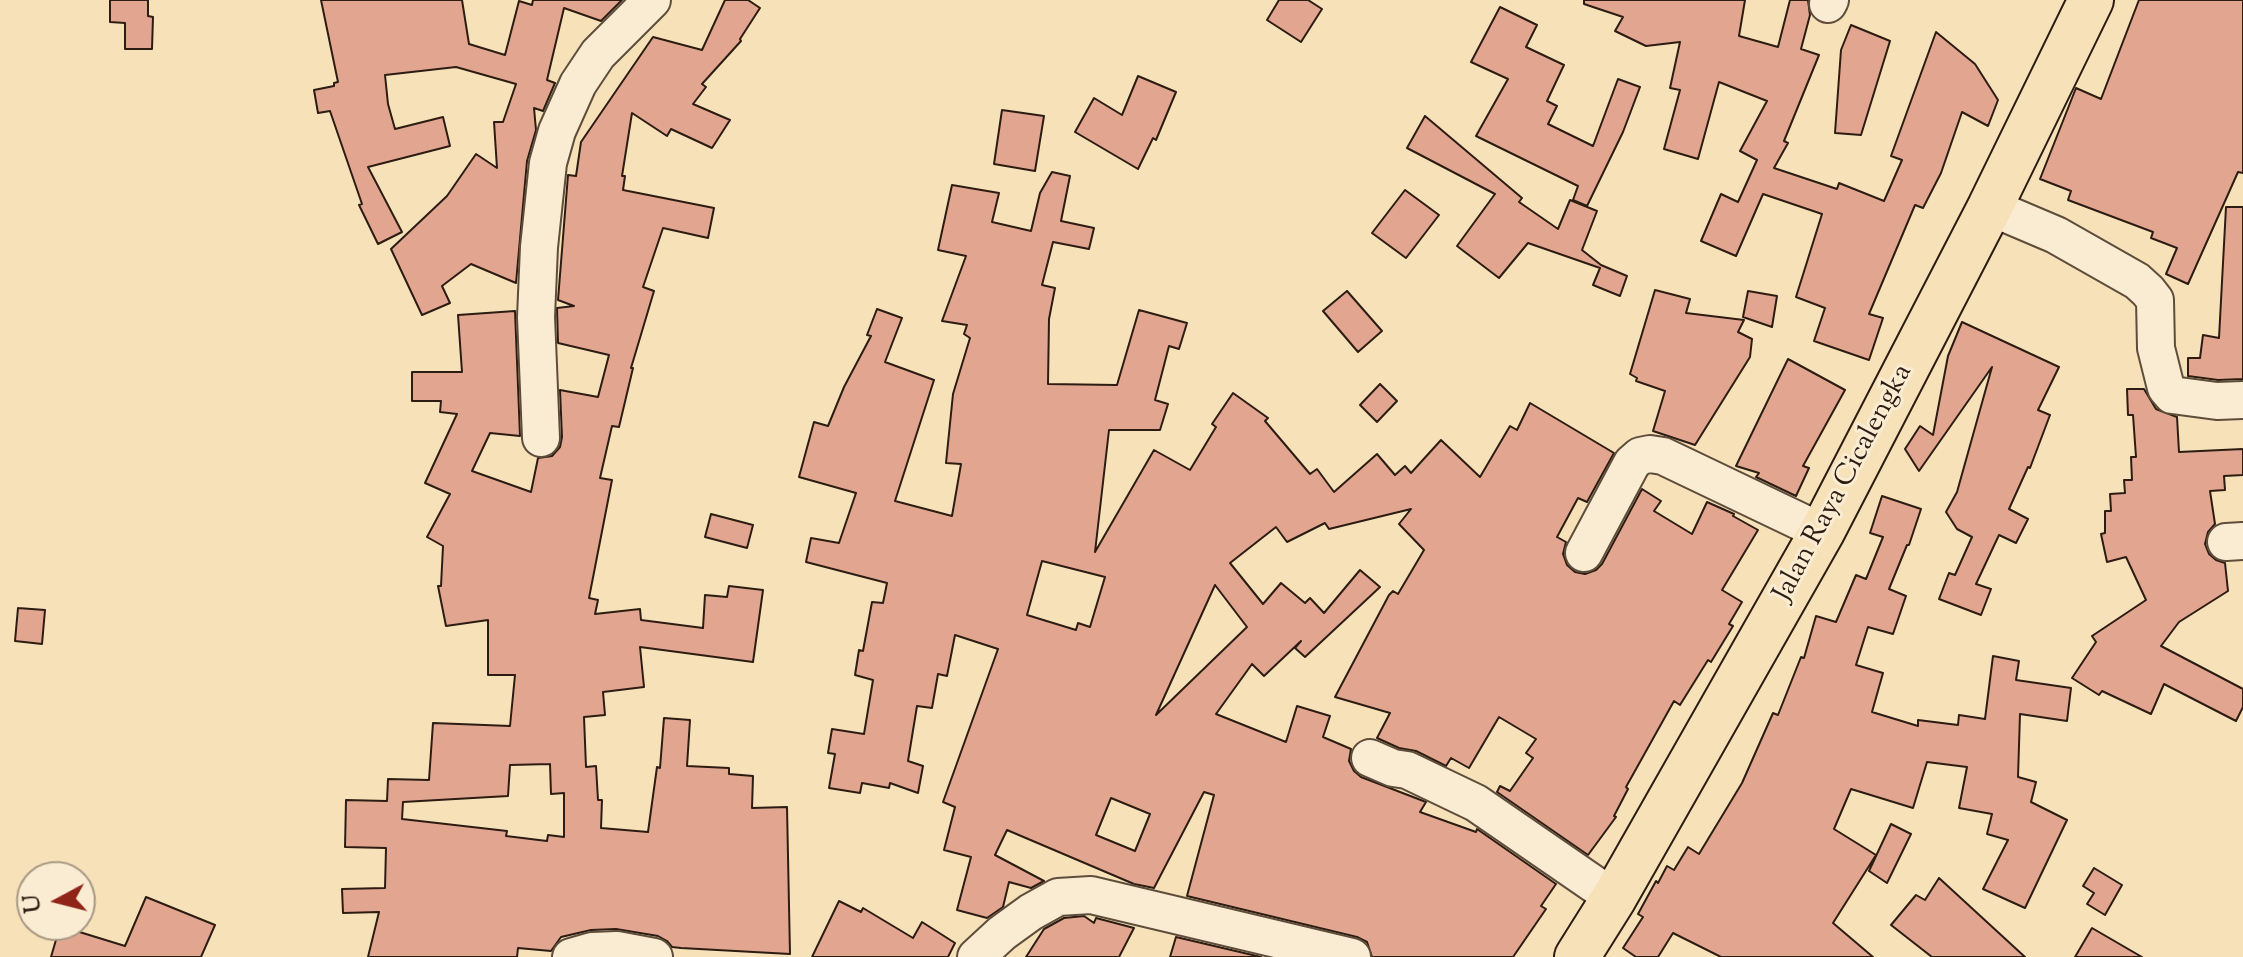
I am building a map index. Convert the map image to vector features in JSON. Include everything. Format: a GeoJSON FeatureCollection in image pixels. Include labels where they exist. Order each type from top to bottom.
{"type":"FeatureCollection","features":[{"type":"Feature","properties":{"kind":"main road","name":"Jalan Raya Cicalengka"},"geometry":{"type":"LineString","coordinates":[[1577,957],[1614,898],[1822,532],[1990,207],[2091,0]]}},
{"type":"Feature","properties":{"kind":"street"},"geometry":{"type":"LineString","coordinates":[[541,438],[536,317],[539,247],[548,163],[557,131],[578,84],[598,54],[652,0]]}},
{"type":"Feature","properties":{"kind":"street"},"geometry":{"type":"LineString","coordinates":[[1990,207],[2056,235],[2137,281],[2148,291],[2155,300],[2156,348],[2166,388],[2172,395],[2217,401],[2243,400]]}},
{"type":"Feature","properties":{"kind":"street"},"geometry":{"type":"LineString","coordinates":[[1584,553],[1632,463],[1640,456],[1650,454],[1663,456],[1822,532]]}},
{"type":"Feature","properties":{"kind":"street"},"geometry":{"type":"LineString","coordinates":[[1370,758],[1393,768],[1407,770],[1476,803],[1614,898]]}},
{"type":"Feature","properties":{"kind":"street"},"geometry":{"type":"LineString","coordinates":[[976,957],[1011,926],[1058,897],[1091,895],[1352,957]]}},
{"type":"Feature","properties":{"kind":"street"},"geometry":{"type":"LineString","coordinates":[[571,957],[592,951],[617,950],[654,957]]}},
{"type":"Feature","properties":{"kind":"building"},"geometry":{"type":"Polygon","coordinates":[[[110,0],[148,0],[148,16],[153,17],[152,49],[125,49],[125,23],[110,22],[110,0]]]}},
{"type":"Feature","properties":{"kind":"building"},"geometry":{"type":"Polygon","coordinates":[[[321,0],[462,0],[469,44],[505,55],[519,1],[532,5],[533,0],[622,0],[601,21],[564,8],[547,80],[555,83],[543,111],[534,108],[536,130],[527,161],[516,283],[471,264],[442,286],[450,303],[422,315],[391,249],[447,196],[476,154],[497,168],[494,122],[503,122],[516,84],[456,67],[385,75],[395,129],[443,117],[450,146],[368,167],[402,232],[378,244],[359,205],[362,204],[330,111],[318,113],[314,90],[334,86],[338,82],[321,0]]]}},
{"type":"Feature","properties":{"kind":"building"},"geometry":{"type":"Polygon","coordinates":[[[725,0],[748,0],[760,8],[741,41],[702,84],[706,87],[693,104],[730,120],[712,148],[671,129],[667,136],[632,113],[622,176],[625,176],[623,190],[714,208],[708,238],[663,228],[643,287],[654,291],[631,368],[619,427],[612,426],[600,478],[612,480],[589,598],[598,600],[595,614],[640,609],[641,620],[703,628],[705,595],[727,597],[729,586],[763,590],[753,662],[640,647],[644,687],[603,692],[605,715],[584,717],[586,767],[596,766],[598,800],[602,800],[601,828],[648,832],[657,767],[660,768],[664,718],[690,720],[687,766],[729,768],[729,774],[753,776],[752,808],[787,807],[790,954],[672,947],[658,936],[616,929],[591,930],[561,937],[551,951],[518,948],[517,957],[368,957],[379,912],[343,913],[342,889],[385,888],[386,848],[345,847],[346,800],[387,801],[388,779],[429,780],[433,723],[510,726],[515,675],[488,675],[488,620],[446,626],[438,586],[441,586],[443,546],[427,537],[450,494],[425,483],[457,414],[440,412],[441,401],[412,401],[412,372],[462,372],[458,315],[515,311],[520,436],[490,433],[472,471],[531,492],[538,458],[552,456],[560,447],[560,390],[598,397],[609,355],[558,343],[557,308],[574,306],[558,300],[568,175],[576,176],[581,142],[653,37],[702,50],[725,0]],[[550,764],[510,765],[508,796],[403,802],[402,819],[507,831],[506,836],[547,841],[548,835],[564,837],[564,793],[551,794],[550,764]]]}},
{"type":"Feature","properties":{"kind":"building"},"geometry":{"type":"Polygon","coordinates":[[[1279,0],[1308,0],[1322,9],[1301,42],[1267,20],[1279,0]]]}},
{"type":"Feature","properties":{"kind":"building"},"geometry":{"type":"Polygon","coordinates":[[[1584,0],[1745,0],[1739,36],[1778,47],[1790,0],[1808,0],[1810,15],[1801,49],[1819,55],[1784,141],[1788,143],[1774,168],[1837,189],[1839,183],[1884,201],[1902,160],[1891,156],[1936,32],[1975,64],[1998,100],[1988,126],[1962,112],[1941,173],[1923,208],[1915,205],[1869,314],[1883,318],[1869,360],[1814,341],[1825,308],[1796,297],[1822,214],[1763,194],[1736,256],[1701,241],[1721,194],[1738,202],[1757,160],[1740,151],[1767,101],[1719,82],[1698,159],[1664,149],[1680,90],[1670,88],[1680,42],[1646,46],[1615,31],[1623,17],[1584,4],[1584,0]]]}},
{"type":"Feature","properties":{"kind":"building"},"geometry":{"type":"Polygon","coordinates":[[[2139,0],[2243,0],[2243,173],[2238,172],[2188,284],[2166,274],[2177,248],[2151,238],[2153,232],[2068,200],[2071,191],[2040,179],[2076,88],[2101,99],[2139,0]]]}},
{"type":"Feature","properties":{"kind":"building"},"geometry":{"type":"Polygon","coordinates":[[[1500,7],[1537,25],[1526,47],[1564,65],[1547,101],[1557,106],[1548,124],[1593,146],[1618,79],[1640,87],[1623,132],[1587,206],[1573,200],[1578,186],[1476,136],[1508,79],[1471,62],[1500,7]]]}},
{"type":"Feature","properties":{"kind":"building"},"geometry":{"type":"Polygon","coordinates":[[[1851,25],[1890,41],[1861,135],[1835,133],[1841,50],[1851,25]]]}},
{"type":"Feature","properties":{"kind":"building"},"geometry":{"type":"Polygon","coordinates":[[[1138,76],[1176,92],[1156,140],[1153,138],[1138,169],[1075,132],[1094,98],[1122,115],[1138,76]]]}},
{"type":"Feature","properties":{"kind":"building"},"geometry":{"type":"Polygon","coordinates":[[[1002,110],[1044,116],[1035,171],[994,164],[1002,110]]]}},
{"type":"Feature","properties":{"kind":"building"},"geometry":{"type":"Polygon","coordinates":[[[1425,116],[1522,198],[1519,202],[1558,229],[1570,200],[1597,211],[1582,250],[1601,265],[1627,276],[1620,296],[1593,285],[1600,268],[1528,243],[1499,278],[1457,246],[1495,194],[1407,148],[1425,116]]]}},
{"type":"Feature","properties":{"kind":"building"},"geometry":{"type":"Polygon","coordinates":[[[1052,172],[1070,176],[1061,221],[1094,228],[1089,249],[1053,242],[1042,285],[1055,288],[1049,319],[1048,384],[1117,385],[1139,310],[1187,323],[1179,349],[1169,346],[1155,400],[1168,404],[1160,430],[1109,430],[1095,552],[1154,450],[1190,470],[1216,427],[1212,424],[1233,393],[1268,418],[1265,421],[1310,474],[1317,469],[1334,492],[1377,454],[1395,475],[1405,466],[1411,473],[1441,440],[1480,477],[1510,426],[1517,430],[1530,403],[1614,453],[1587,502],[1578,498],[1557,537],[1566,542],[1563,554],[1567,565],[1575,572],[1585,574],[1602,564],[1642,489],[1661,501],[1654,511],[1692,534],[1707,502],[1734,514],[1758,530],[1722,590],[1742,602],[1729,624],[1733,626],[1680,705],[1674,701],[1626,787],[1628,789],[1616,817],[1588,855],[1497,792],[1500,786],[1510,791],[1533,758],[1526,753],[1536,739],[1499,717],[1469,768],[1451,758],[1446,766],[1416,751],[1399,748],[1377,738],[1390,713],[1335,697],[1389,595],[1393,591],[1398,594],[1424,550],[1399,524],[1411,509],[1329,529],[1325,523],[1287,542],[1276,527],[1230,563],[1263,604],[1281,583],[1305,603],[1310,598],[1324,613],[1360,570],[1380,587],[1305,657],[1295,648],[1301,641],[1264,676],[1252,664],[1216,714],[1286,742],[1297,706],[1330,716],[1323,737],[1351,749],[1349,761],[1361,777],[1426,802],[1420,812],[1476,832],[1477,829],[1556,884],[1541,906],[1546,909],[1513,957],[1372,957],[1367,942],[1357,937],[1187,896],[1214,795],[1204,792],[1154,888],[1134,884],[1007,830],[995,855],[1044,881],[1031,888],[1009,882],[1003,907],[987,918],[957,910],[971,857],[944,850],[955,807],[943,802],[998,649],[955,635],[947,676],[938,674],[932,708],[917,706],[908,761],[923,766],[918,793],[890,783],[889,788],[862,783],[860,793],[829,788],[835,754],[828,753],[832,729],[864,734],[873,680],[855,675],[872,602],[883,603],[887,583],[806,562],[811,538],[839,543],[856,493],[799,477],[814,422],[828,426],[871,336],[867,335],[877,309],[902,318],[885,362],[934,380],[895,501],[952,516],[961,464],[946,463],[953,394],[970,338],[964,334],[967,325],[942,321],[966,256],[938,250],[952,185],[999,193],[992,222],[1031,231],[1040,193],[1052,172]],[[1042,561],[1027,615],[1076,630],[1078,623],[1090,627],[1105,577],[1042,561]],[[1215,585],[1156,715],[1247,627],[1215,585]],[[1111,798],[1096,835],[1135,851],[1150,814],[1111,798]]]}},
{"type":"Feature","properties":{"kind":"building"},"geometry":{"type":"Polygon","coordinates":[[[1405,190],[1439,215],[1406,258],[1372,233],[1405,190]]]}},
{"type":"Feature","properties":{"kind":"building"},"geometry":{"type":"Polygon","coordinates":[[[2226,207],[2243,207],[2243,379],[2188,376],[2188,358],[2200,358],[2203,335],[2219,338],[2226,207]]]}},
{"type":"Feature","properties":{"kind":"building"},"geometry":{"type":"Polygon","coordinates":[[[1655,290],[1690,299],[1686,313],[1744,320],[1738,332],[1752,339],[1750,357],[1695,445],[1653,431],[1665,391],[1636,381],[1637,378],[1630,374],[1655,290]]]}},
{"type":"Feature","properties":{"kind":"building"},"geometry":{"type":"Polygon","coordinates":[[[1347,291],[1382,331],[1358,352],[1323,311],[1347,291]]]}},
{"type":"Feature","properties":{"kind":"building"},"geometry":{"type":"Polygon","coordinates":[[[1748,291],[1777,296],[1772,327],[1743,317],[1748,291]]]}},
{"type":"Feature","properties":{"kind":"building"},"geometry":{"type":"Polygon","coordinates":[[[1962,322],[2059,367],[2038,410],[2050,415],[2030,468],[2009,509],[2028,519],[2016,543],[1999,535],[1976,584],[1991,589],[1981,615],[1939,599],[1949,573],[1955,575],[1972,537],[1957,529],[1946,512],[1957,492],[1992,367],[1919,471],[1905,449],[1920,426],[1933,435],[1948,356],[1962,322]]]}},
{"type":"Feature","properties":{"kind":"building"},"geometry":{"type":"Polygon","coordinates":[[[1788,359],[1845,390],[1803,466],[1809,468],[1796,496],[1756,477],[1759,473],[1736,466],[1788,359]]]}},
{"type":"Feature","properties":{"kind":"building"},"geometry":{"type":"Polygon","coordinates":[[[1380,384],[1397,401],[1377,422],[1360,405],[1380,384]]]}},
{"type":"Feature","properties":{"kind":"building"},"geometry":{"type":"Polygon","coordinates":[[[2127,389],[2144,389],[2156,409],[2177,417],[2179,452],[2243,449],[2243,475],[2224,476],[2225,490],[2210,491],[2215,524],[2208,532],[2205,544],[2209,554],[2225,563],[2228,591],[2179,622],[2161,646],[2243,689],[2243,707],[2236,721],[2164,684],[2151,714],[2102,691],[2099,695],[2072,678],[2096,642],[2092,636],[2146,600],[2126,557],[2107,562],[2101,534],[2105,533],[2105,511],[2111,511],[2110,494],[2125,493],[2124,480],[2132,480],[2131,457],[2136,457],[2133,415],[2128,415],[2127,389]]]}},
{"type":"Feature","properties":{"kind":"building"},"geometry":{"type":"Polygon","coordinates":[[[1882,496],[1921,509],[1889,589],[1906,596],[1893,634],[1868,627],[1856,665],[1883,673],[1872,712],[1918,726],[1918,720],[1958,725],[1959,715],[1985,719],[1993,656],[2019,661],[2016,680],[2071,688],[2067,721],[2020,714],[2018,777],[2036,782],[2031,802],[2067,820],[2025,908],[1983,889],[2008,840],[1987,834],[1992,814],[1959,808],[1967,767],[1927,762],[1913,808],[1851,789],[1834,829],[1876,855],[1833,923],[1873,957],[1721,957],[1673,933],[1658,957],[1636,957],[1623,948],[1643,917],[1638,914],[1667,866],[1674,870],[1688,847],[1699,854],[1742,783],[1773,713],[1778,715],[1801,657],[1804,658],[1816,616],[1836,622],[1856,575],[1866,579],[1883,537],[1870,533],[1882,496]]]}},
{"type":"Feature","properties":{"kind":"building"},"geometry":{"type":"Polygon","coordinates":[[[711,514],[753,525],[747,548],[705,537],[711,514]]]}},
{"type":"Feature","properties":{"kind":"building"},"geometry":{"type":"Polygon","coordinates":[[[18,608],[45,610],[42,644],[15,641],[18,608]]]}},
{"type":"Feature","properties":{"kind":"building"},"geometry":{"type":"Polygon","coordinates":[[[1891,824],[1911,834],[1887,883],[1869,871],[1891,824]]]}},
{"type":"Feature","properties":{"kind":"building"},"geometry":{"type":"Polygon","coordinates":[[[2094,868],[2122,885],[2105,915],[2087,904],[2094,893],[2083,886],[2094,868]]]}},
{"type":"Feature","properties":{"kind":"building"},"geometry":{"type":"Polygon","coordinates":[[[1939,878],[2025,957],[1932,957],[1891,925],[1916,895],[1925,900],[1939,878]]]}},
{"type":"Feature","properties":{"kind":"building"},"geometry":{"type":"Polygon","coordinates":[[[146,897],[215,925],[201,957],[51,957],[56,941],[96,941],[96,937],[125,946],[146,897]]]}},
{"type":"Feature","properties":{"kind":"building"},"geometry":{"type":"Polygon","coordinates":[[[839,901],[861,912],[863,908],[913,938],[922,922],[955,943],[948,957],[812,957],[839,901]]]}},
{"type":"Feature","properties":{"kind":"building"},"geometry":{"type":"Polygon","coordinates":[[[1084,916],[1094,923],[1096,918],[1134,928],[1119,957],[1026,957],[1044,929],[1064,918],[1084,916]]]}},
{"type":"Feature","properties":{"kind":"building"},"geometry":{"type":"Polygon","coordinates":[[[2092,928],[2142,957],[2075,957],[2092,928]]]}},
{"type":"Feature","properties":{"kind":"building"},"geometry":{"type":"Polygon","coordinates":[[[1176,937],[1261,957],[1170,957],[1176,937]]]}}]}
